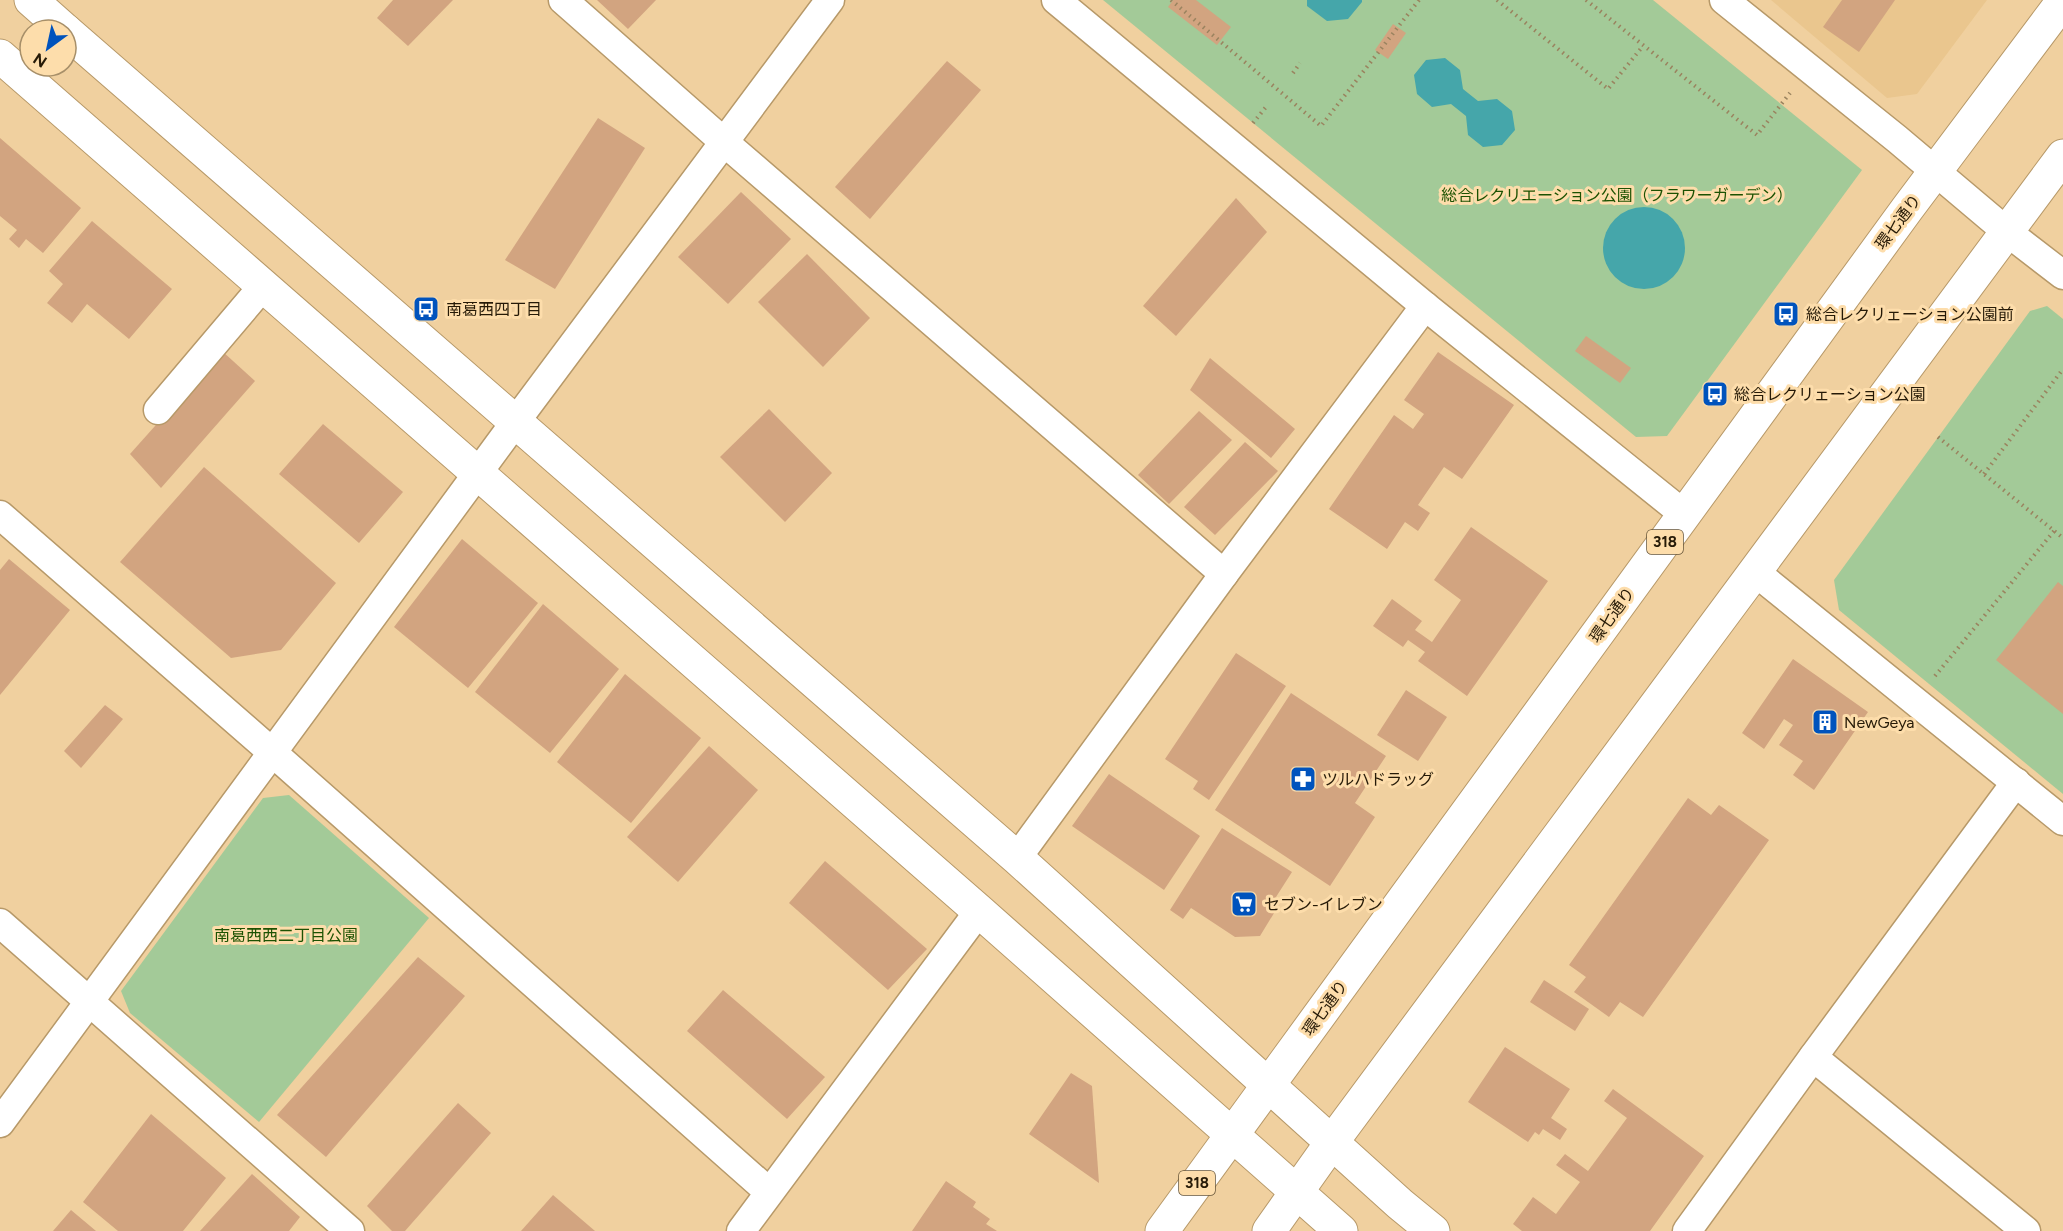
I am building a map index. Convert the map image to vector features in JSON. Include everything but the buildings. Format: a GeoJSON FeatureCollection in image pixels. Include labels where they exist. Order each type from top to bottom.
{"type":"FeatureCollection","features":[{"type":"Feature","properties":{"kind":"street"},"geometry":{"type":"LineString","coordinates":[[31,0],[52,18]]}},
{"type":"Feature","properties":{"kind":"street"},"geometry":{"type":"LineString","coordinates":[[563,0],[1224,574]]}},
{"type":"Feature","properties":{"kind":"street"},"geometry":{"type":"LineString","coordinates":[[0,1123],[516,421],[830,0]]}},
{"type":"Feature","properties":{"kind":"street"},"geometry":{"type":"LineString","coordinates":[[1056,0],[1425,306],[1685,515]]}},
{"type":"Feature","properties":{"kind":"street"},"geometry":{"type":"LineString","coordinates":[[1724,0],[2063,275]]}},
{"type":"Feature","properties":{"kind":"street","name":"環七通り"},"geometry":{"type":"LineString","coordinates":[[1162,1231],[2063,1]]}},
{"type":"Feature","properties":{"kind":"street"},"geometry":{"type":"LineString","coordinates":[[78,40],[1017,858],[1332,1143],[1433,1231]]}},
{"type":"Feature","properties":{"kind":"street"},"geometry":{"type":"LineString","coordinates":[[0,56],[979,911],[1341,1231]]}},
{"type":"Feature","properties":{"kind":"street"},"geometry":{"type":"LineString","coordinates":[[1269,1231],[1754,571],[2063,156]]}},
{"type":"Feature","properties":{"kind":"street"},"geometry":{"type":"LineString","coordinates":[[158,410],[263,286]]}},
{"type":"Feature","properties":{"kind":"street"},"geometry":{"type":"LineString","coordinates":[[1017,858],[1224,574],[1425,306]]}},
{"type":"Feature","properties":{"kind":"street"},"geometry":{"type":"LineString","coordinates":[[0,515],[769,1192]]}},
{"type":"Feature","properties":{"kind":"street"},"geometry":{"type":"LineString","coordinates":[[1754,571],[2063,821]]}},
{"type":"Feature","properties":{"kind":"street"},"geometry":{"type":"LineString","coordinates":[[1687,1231],[2016,782]]}},
{"type":"Feature","properties":{"kind":"street"},"geometry":{"type":"LineString","coordinates":[[741,1231],[979,911]]}},
{"type":"Feature","properties":{"kind":"street"},"geometry":{"type":"LineString","coordinates":[[0,923],[350,1231]]}},
{"type":"Feature","properties":{"kind":"street"},"geometry":{"type":"LineString","coordinates":[[1813,1057],[2026,1231]]}},
{"type":"Feature","properties":{"kind":"path"},"geometry":{"type":"LineString","coordinates":[[1172,0],[1321,126],[1419,0]]}},
{"type":"Feature","properties":{"kind":"path"},"geometry":{"type":"LineString","coordinates":[[1497,0],[1608,89],[1643,46]]}},
{"type":"Feature","properties":{"kind":"path"},"geometry":{"type":"LineString","coordinates":[[1586,0],[1757,135],[1790,92]]}},
{"type":"Feature","properties":{"kind":"path"},"geometry":{"type":"LineString","coordinates":[[1293,73],[1300,63]]}},
{"type":"Feature","properties":{"kind":"path"},"geometry":{"type":"LineString","coordinates":[[1984,474],[2063,369]]}},
{"type":"Feature","properties":{"kind":"path"},"geometry":{"type":"LineString","coordinates":[[1938,437],[2063,538]]}},
{"type":"Feature","properties":{"kind":"path"},"geometry":{"type":"LineString","coordinates":[[1929,684],[2054,531]]}},
{"type":"Feature","properties":{"kind":"shaded area"},"geometry":{"type":"Polygon","coordinates":[[[1771,0],[1987,0],[1917,94],[1887,98],[1771,0]]]}},
{"type":"Feature","properties":{"kind":"green space","name":"総合レクリエーション公園（フラワーガーデン）"},"geometry":{"type":"Polygon","coordinates":[[[1103,0],[1653,0],[1862,170],[1667,436],[1636,437],[1103,0]]]}},
{"type":"Feature","properties":{"kind":"green space"},"geometry":{"type":"Polygon","coordinates":[[[2047,306],[2063,319],[2063,794],[1839,610],[1834,580],[2030,311],[2047,306]]]}},
{"type":"Feature","properties":{"kind":"green space","name":"南葛西西二丁目公園"},"geometry":{"type":"Polygon","coordinates":[[[289,795],[429,918],[259,1122],[130,1013],[121,991],[263,798],[289,795]]]}},
{"type":"Feature","properties":{"kind":"water"},"geometry":{"type":"Polygon","coordinates":[[[1307,0],[1362,0],[1362,2],[1348,19],[1327,21],[1307,6],[1307,0]]]}},
{"type":"Feature","properties":{"kind":"water"},"geometry":{"type":"Polygon","coordinates":[[[1445,58],[1460,70],[1463,89],[1478,101],[1497,99],[1512,111],[1515,130],[1502,145],[1483,147],[1468,135],[1466,116],[1451,104],[1432,107],[1417,94],[1414,75],[1426,60],[1445,58]]]}},
{"type":"Feature","properties":{"kind":"water"},"geometry":{"type":"Polygon","coordinates":[[[1644,207],[1660,210],[1673,219],[1682,232],[1685,248],[1682,264],[1673,277],[1660,286],[1644,289],[1628,286],[1615,277],[1606,264],[1603,248],[1606,232],[1615,219],[1628,210],[1644,207]]]}},
{"type":"Feature","properties":{"kind":"place","name":"南葛西四丁目"},"geometry":{"type":"Point","coordinates":[426,309]}},
{"type":"Feature","properties":{"kind":"place","name":"総合レクリェーション公園前"},"geometry":{"type":"Point","coordinates":[1786,314]}},
{"type":"Feature","properties":{"kind":"place","name":"総合レクリェーション公園"},"geometry":{"type":"Point","coordinates":[1715,394]}},
{"type":"Feature","properties":{"kind":"place","name":"NewGeya"},"geometry":{"type":"Point","coordinates":[1825,722]}},
{"type":"Feature","properties":{"kind":"place","name":"ツルハドラッグ"},"geometry":{"type":"Point","coordinates":[1303,779]}},
{"type":"Feature","properties":{"kind":"place","name":"セブン-イレブン"},"geometry":{"type":"Point","coordinates":[1244,904]}}]}
